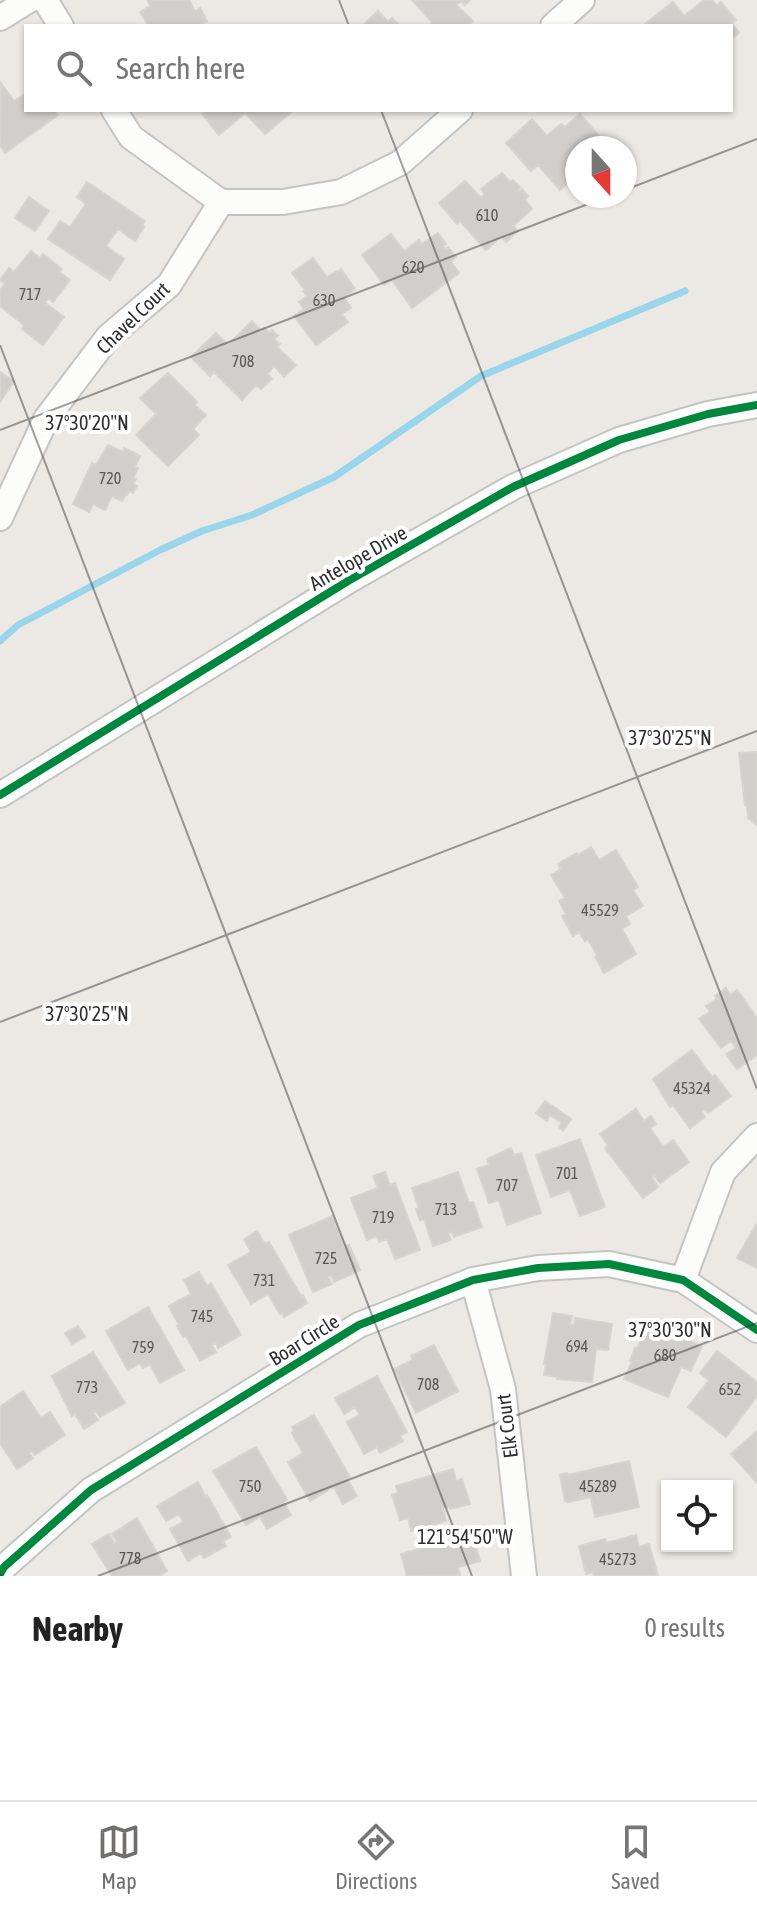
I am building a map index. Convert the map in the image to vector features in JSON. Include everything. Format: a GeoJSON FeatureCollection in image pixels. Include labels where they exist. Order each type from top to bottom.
{"type":"FeatureCollection","features":[{"type":"Feature","properties":{"kind":"street"},"geometry":{"type":"LineString","coordinates":[[0,18],[29,0]]}},
{"type":"Feature","properties":{"kind":"street"},"geometry":{"type":"LineString","coordinates":[[45,0],[60,24]]}},
{"type":"Feature","properties":{"kind":"street"},"geometry":{"type":"LineString","coordinates":[[555,24],[582,0]]}},
{"type":"Feature","properties":{"kind":"street"},"geometry":{"type":"LineString","coordinates":[[115,112],[131,137],[221,202],[283,202],[341,192],[400,163],[458,112]]}},
{"type":"Feature","properties":{"kind":"street","name":"Chavel Court"},"geometry":{"type":"LineString","coordinates":[[0,518],[46,419],[108,337],[169,285],[221,202]]}},
{"type":"Feature","properties":{"kind":"street","name":"Antelope Drive"},"geometry":{"type":"LineString","coordinates":[[0,795],[348,581],[513,487],[619,440],[708,414],[757,405]]}},
{"type":"Feature","properties":{"kind":"street"},"geometry":{"type":"LineString","coordinates":[[683,1280],[723,1172],[757,1136]]}},
{"type":"Feature","properties":{"kind":"street","name":"Boar Circle"},"geometry":{"type":"LineString","coordinates":[[0,1574],[4,1567],[91,1490],[359,1325],[473,1280],[538,1268],[609,1264],[683,1280],[757,1330]]}},
{"type":"Feature","properties":{"kind":"street","name":"Elk Court"},"geometry":{"type":"LineString","coordinates":[[473,1280],[503,1389],[524,1576]]}},
{"type":"Feature","properties":{"kind":"building"},"geometry":{"type":"Polygon","coordinates":[[[189,0],[195,11],[200,8],[207,21],[201,24],[148,24],[140,12],[150,6],[148,1],[189,0]]]}},
{"type":"Feature","properties":{"kind":"building"},"geometry":{"type":"Polygon","coordinates":[[[412,0],[470,0],[465,5],[461,1],[456,5],[473,21],[469,24],[430,24],[432,22],[412,0]]]}},
{"type":"Feature","properties":{"kind":"building"},"geometry":{"type":"Polygon","coordinates":[[[704,0],[712,0],[717,6],[721,2],[736,20],[733,24],[645,24],[673,2],[684,16],[704,0]]]}},
{"type":"Feature","properties":{"kind":"building"},"geometry":{"type":"Polygon","coordinates":[[[378,11],[388,22],[392,18],[398,24],[364,24],[378,11]]]}},
{"type":"Feature","properties":{"kind":"building"},"geometry":{"type":"Polygon","coordinates":[[[1,83],[14,101],[24,94],[24,112],[56,112],[58,115],[5,153],[0,145],[1,83]]]}},
{"type":"Feature","properties":{"kind":"building"},"geometry":{"type":"Polygon","coordinates":[[[204,112],[292,112],[265,134],[245,113],[219,135],[202,114],[204,112]]]}},
{"type":"Feature","properties":{"kind":"building"},"geometry":{"type":"Polygon","coordinates":[[[580,114],[599,136],[565,136],[565,186],[560,190],[538,165],[531,171],[506,143],[532,119],[547,136],[561,124],[565,127],[580,114]]]}},
{"type":"Feature","properties":{"kind":"building"},"geometry":{"type":"Polygon","coordinates":[[[502,173],[520,187],[519,192],[522,189],[528,196],[525,200],[532,209],[513,226],[518,231],[506,242],[501,237],[486,250],[439,203],[465,181],[481,198],[485,194],[481,189],[502,173]]]}},
{"type":"Feature","properties":{"kind":"building"},"geometry":{"type":"Polygon","coordinates":[[[87,182],[145,221],[135,241],[118,229],[106,246],[124,259],[110,280],[48,239],[60,221],[70,227],[86,204],[77,197],[87,182]]]}},
{"type":"Feature","properties":{"kind":"building"},"geometry":{"type":"Polygon","coordinates":[[[29,197],[49,211],[35,231],[15,218],[29,197]]]}},
{"type":"Feature","properties":{"kind":"building"},"geometry":{"type":"Polygon","coordinates":[[[438,233],[446,244],[443,246],[445,249],[448,247],[456,257],[451,262],[459,273],[412,308],[392,280],[384,285],[362,255],[391,234],[404,251],[419,240],[422,244],[438,233]]]}},
{"type":"Feature","properties":{"kind":"building"},"geometry":{"type":"Polygon","coordinates":[[[31,251],[40,258],[43,254],[70,280],[53,302],[48,298],[45,303],[64,317],[43,345],[0,306],[0,290],[5,284],[0,280],[9,268],[14,272],[31,251]]]}},
{"type":"Feature","properties":{"kind":"building"},"geometry":{"type":"Polygon","coordinates":[[[313,258],[327,277],[341,269],[355,289],[344,297],[351,308],[342,314],[348,322],[316,345],[294,316],[304,309],[299,302],[307,296],[292,273],[313,258]]]}},
{"type":"Feature","properties":{"kind":"building"},"geometry":{"type":"Polygon","coordinates":[[[252,321],[261,331],[264,328],[269,333],[272,330],[278,336],[274,339],[280,344],[277,347],[296,365],[284,377],[274,366],[267,374],[272,379],[261,389],[256,385],[242,400],[214,372],[210,376],[191,357],[216,333],[228,345],[252,321]]]}},
{"type":"Feature","properties":{"kind":"building"},"geometry":{"type":"Polygon","coordinates":[[[0,372],[14,381],[0,402],[0,372]]]}},
{"type":"Feature","properties":{"kind":"building"},"geometry":{"type":"Polygon","coordinates":[[[168,373],[206,415],[193,429],[199,435],[168,466],[136,435],[156,414],[140,398],[168,373]]]}},
{"type":"Feature","properties":{"kind":"building"},"geometry":{"type":"Polygon","coordinates":[[[108,445],[140,456],[133,478],[136,479],[133,484],[137,486],[122,501],[112,496],[105,510],[93,504],[89,512],[73,504],[92,463],[96,465],[108,445]]]}},
{"type":"Feature","properties":{"kind":"building"},"geometry":{"type":"Polygon","coordinates":[[[757,752],[757,825],[748,818],[739,753],[757,752]]]}},
{"type":"Feature","properties":{"kind":"building"},"geometry":{"type":"Polygon","coordinates":[[[591,847],[599,860],[616,850],[638,887],[633,890],[643,906],[626,916],[630,924],[622,929],[636,954],[604,973],[588,939],[585,941],[579,932],[573,936],[562,916],[566,914],[559,901],[565,898],[551,875],[561,869],[558,864],[591,847]]]}},
{"type":"Feature","properties":{"kind":"building"},"geometry":{"type":"Polygon","coordinates":[[[726,988],[731,995],[737,990],[757,1018],[757,1055],[737,1069],[726,1054],[736,1048],[731,1041],[721,1048],[699,1019],[710,1012],[706,1006],[726,988]]]}},
{"type":"Feature","properties":{"kind":"building"},"geometry":{"type":"Polygon","coordinates":[[[692,1050],[731,1096],[708,1113],[704,1109],[701,1111],[705,1117],[690,1128],[673,1105],[670,1107],[653,1079],[692,1050]]]}},
{"type":"Feature","properties":{"kind":"building"},"geometry":{"type":"Polygon","coordinates":[[[545,1101],[571,1119],[563,1131],[559,1127],[562,1123],[550,1115],[547,1121],[536,1113],[545,1101]]]}},
{"type":"Feature","properties":{"kind":"building"},"geometry":{"type":"Polygon","coordinates":[[[636,1109],[644,1121],[651,1116],[656,1124],[650,1128],[663,1147],[673,1140],[689,1162],[660,1183],[654,1175],[652,1177],[658,1187],[643,1198],[605,1148],[608,1145],[600,1134],[636,1109]]]}},
{"type":"Feature","properties":{"kind":"building"},"geometry":{"type":"Polygon","coordinates":[[[580,1139],[605,1207],[580,1216],[570,1190],[551,1197],[536,1155],[580,1139]]]}},
{"type":"Feature","properties":{"kind":"building"},"geometry":{"type":"Polygon","coordinates":[[[511,1148],[514,1155],[521,1153],[541,1213],[507,1225],[499,1200],[489,1203],[477,1169],[489,1165],[487,1159],[511,1148]]]}},
{"type":"Feature","properties":{"kind":"building"},"geometry":{"type":"Polygon","coordinates":[[[385,1172],[390,1185],[395,1183],[420,1250],[395,1259],[387,1239],[379,1242],[377,1236],[367,1240],[351,1198],[378,1188],[373,1176],[385,1172]]]}},
{"type":"Feature","properties":{"kind":"building"},"geometry":{"type":"Polygon","coordinates":[[[458,1172],[482,1227],[454,1237],[452,1232],[448,1233],[451,1240],[433,1246],[424,1219],[420,1220],[416,1209],[419,1208],[412,1188],[458,1172]]]}},
{"type":"Feature","properties":{"kind":"building"},"geometry":{"type":"Polygon","coordinates":[[[332,1216],[360,1270],[334,1282],[331,1275],[328,1277],[332,1284],[313,1292],[289,1235],[332,1216]]]}},
{"type":"Feature","properties":{"kind":"building"},"geometry":{"type":"Polygon","coordinates":[[[757,1223],[757,1268],[737,1258],[757,1223]]]}},
{"type":"Feature","properties":{"kind":"building"},"geometry":{"type":"Polygon","coordinates":[[[257,1231],[265,1244],[269,1242],[307,1303],[284,1317],[268,1294],[251,1304],[228,1265],[251,1252],[244,1239],[257,1231]]]}},
{"type":"Feature","properties":{"kind":"building"},"geometry":{"type":"Polygon","coordinates":[[[199,1272],[207,1286],[211,1283],[241,1335],[218,1348],[216,1343],[212,1345],[216,1352],[200,1361],[186,1336],[183,1337],[169,1306],[191,1294],[184,1280],[199,1272]]]}},
{"type":"Feature","properties":{"kind":"building"},"geometry":{"type":"Polygon","coordinates":[[[148,1307],[184,1370],[160,1383],[150,1364],[143,1368],[140,1363],[128,1370],[106,1331],[148,1307]]]}},
{"type":"Feature","properties":{"kind":"building"},"geometry":{"type":"Polygon","coordinates":[[[553,1313],[572,1316],[570,1324],[574,1325],[575,1318],[612,1324],[608,1350],[596,1349],[592,1382],[544,1375],[553,1313]]]}},
{"type":"Feature","properties":{"kind":"building"},"geometry":{"type":"Polygon","coordinates":[[[649,1321],[667,1328],[663,1336],[666,1337],[669,1332],[702,1346],[691,1371],[681,1367],[668,1397],[624,1379],[649,1321]]]}},
{"type":"Feature","properties":{"kind":"building"},"geometry":{"type":"Polygon","coordinates":[[[78,1326],[85,1337],[72,1344],[65,1333],[78,1326]]]}},
{"type":"Feature","properties":{"kind":"building"},"geometry":{"type":"Polygon","coordinates":[[[434,1345],[458,1391],[416,1413],[394,1369],[413,1360],[411,1356],[434,1345]]]}},
{"type":"Feature","properties":{"kind":"building"},"geometry":{"type":"Polygon","coordinates":[[[717,1351],[757,1382],[757,1396],[726,1437],[688,1407],[709,1380],[700,1373],[717,1351]]]}},
{"type":"Feature","properties":{"kind":"building"},"geometry":{"type":"Polygon","coordinates":[[[93,1352],[125,1403],[100,1417],[96,1411],[93,1413],[98,1420],[84,1429],[75,1414],[72,1416],[52,1376],[93,1352]]]}},
{"type":"Feature","properties":{"kind":"building"},"geometry":{"type":"Polygon","coordinates":[[[377,1376],[407,1432],[400,1436],[403,1441],[380,1453],[377,1447],[364,1454],[347,1422],[360,1415],[355,1407],[344,1414],[335,1398],[377,1376]]]}},
{"type":"Feature","properties":{"kind":"building"},"geometry":{"type":"Polygon","coordinates":[[[23,1391],[41,1418],[50,1412],[65,1435],[35,1455],[32,1451],[29,1453],[33,1458],[17,1469],[0,1443],[0,1407],[23,1391]]]}},
{"type":"Feature","properties":{"kind":"building"},"geometry":{"type":"Polygon","coordinates":[[[314,1415],[350,1477],[347,1479],[357,1496],[343,1504],[334,1487],[310,1501],[288,1462],[303,1453],[292,1427],[314,1415]]]}},
{"type":"Feature","properties":{"kind":"building"},"geometry":{"type":"Polygon","coordinates":[[[757,1431],[757,1483],[731,1454],[757,1431]]]}},
{"type":"Feature","properties":{"kind":"building"},"geometry":{"type":"Polygon","coordinates":[[[256,1447],[287,1500],[284,1502],[291,1515],[267,1529],[260,1517],[246,1525],[213,1471],[256,1447]]]}},
{"type":"Feature","properties":{"kind":"building"},"geometry":{"type":"Polygon","coordinates":[[[629,1461],[639,1507],[595,1517],[591,1497],[565,1501],[560,1475],[629,1461]]]}},
{"type":"Feature","properties":{"kind":"building"},"geometry":{"type":"Polygon","coordinates":[[[453,1469],[456,1481],[462,1479],[470,1504],[443,1508],[446,1521],[411,1531],[408,1518],[400,1520],[392,1495],[398,1493],[396,1486],[453,1469]]]}},
{"type":"Feature","properties":{"kind":"building"},"geometry":{"type":"Polygon","coordinates":[[[198,1482],[231,1537],[223,1541],[226,1546],[204,1558],[201,1553],[188,1561],[170,1529],[183,1522],[179,1514],[166,1521],[157,1506],[198,1482]]]}},
{"type":"Feature","properties":{"kind":"building"},"geometry":{"type":"Polygon","coordinates":[[[137,1518],[167,1571],[159,1576],[112,1576],[92,1544],[109,1534],[114,1543],[117,1542],[112,1534],[137,1518]]]}},
{"type":"Feature","properties":{"kind":"building"},"geometry":{"type":"Polygon","coordinates":[[[472,1534],[480,1561],[458,1567],[460,1575],[407,1576],[401,1554],[472,1534]]]}},
{"type":"Feature","properties":{"kind":"building"},"geometry":{"type":"Polygon","coordinates":[[[636,1535],[639,1547],[649,1544],[658,1576],[586,1574],[579,1546],[636,1535]]]}},
{"type":"Feature","properties":{"kind":"waterway"},"geometry":{"type":"LineString","coordinates":[[0,641],[18,625],[160,550],[202,531],[252,515],[334,477],[481,376],[685,291]]}},
{"type":"Feature","properties":{"kind":"cycle path"},"geometry":{"type":"LineString","coordinates":[[0,795],[348,581],[513,487],[619,440],[708,414],[757,405]]}},
{"type":"Feature","properties":{"kind":"cycle path"},"geometry":{"type":"LineString","coordinates":[[0,1574],[4,1567],[91,1490],[359,1325],[473,1280],[538,1268],[609,1264],[683,1280],[757,1330]]}}]}
